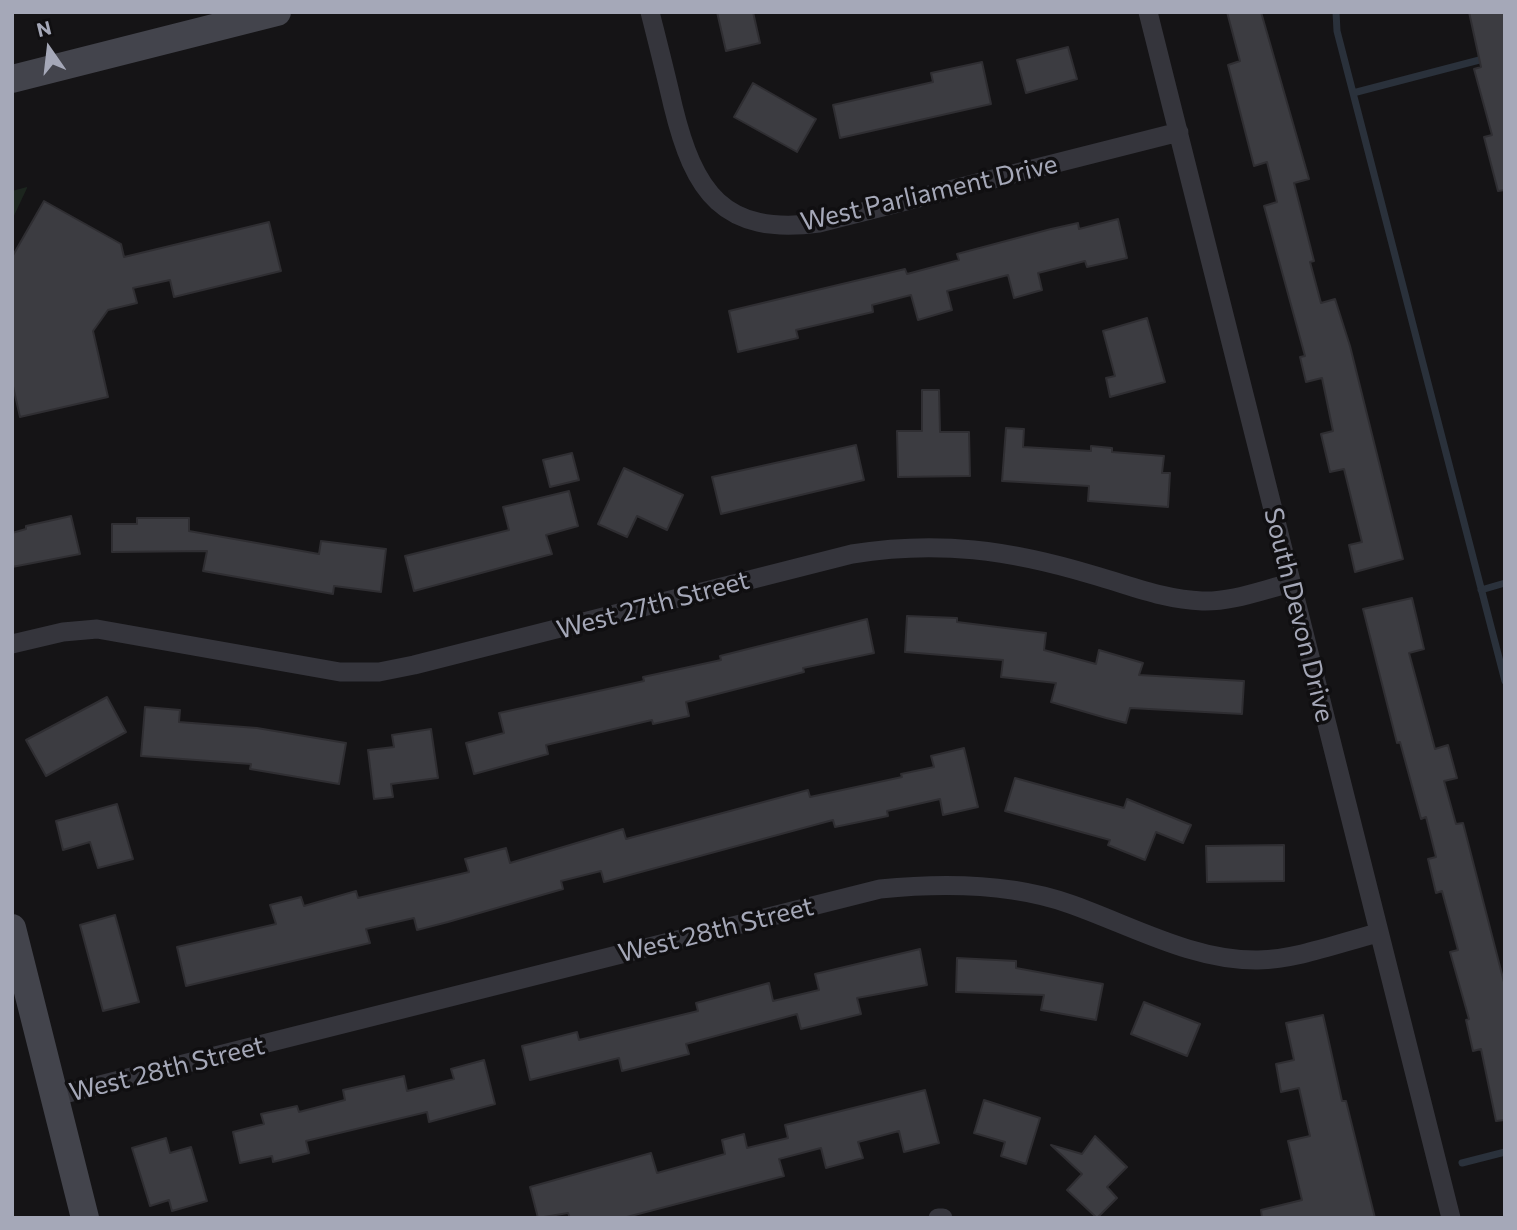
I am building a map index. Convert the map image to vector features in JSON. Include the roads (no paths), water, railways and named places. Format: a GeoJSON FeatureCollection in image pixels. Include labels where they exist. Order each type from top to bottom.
{"type":"FeatureCollection","features":[{"type":"Feature","properties":{"kind":"street"},"geometry":{"type":"LineString","coordinates":[[12,79],[278,12]]}},
{"type":"Feature","properties":{"kind":"street","name":"West Parliament Drive"},"geometry":{"type":"LineString","coordinates":[[650,12],[684,152],[695,176],[724,206],[757,223],[794,226],[819,223],[1179,132]]}},
{"type":"Feature","properties":{"kind":"street","name":"South Devon Drive"},"geometry":{"type":"LineString","coordinates":[[1148,12],[1451,1218]]}},
{"type":"Feature","properties":{"kind":"street","name":"West 27th Street"},"geometry":{"type":"LineString","coordinates":[[12,644],[63,632],[97,629],[340,673],[379,672],[528,638],[852,554],[900,546],[955,547],[1023,555],[1136,588],[1202,601],[1228,599],[1291,583]]}},
{"type":"Feature","properties":{"kind":"street","name":"West 28th Street"},"geometry":{"type":"LineString","coordinates":[[57,1096],[880,890],[952,886],[1006,890],[1067,903],[1165,941],[1239,959],[1289,956],[1378,933]]}},
{"type":"Feature","properties":{"kind":"street"},"geometry":{"type":"LineString","coordinates":[[12,928],[57,1096],[85,1218]]}},
{"type":"Feature","properties":{"kind":"waterway"},"geometry":{"type":"LineString","coordinates":[[1336,12],[1337,31],[1505,681]]}},
{"type":"Feature","properties":{"kind":"waterway"},"geometry":{"type":"LineString","coordinates":[[1353,93],[1487,58]]}},
{"type":"Feature","properties":{"kind":"waterway"},"geometry":{"type":"LineString","coordinates":[[1481,590],[1505,583]]}},
{"type":"Feature","properties":{"kind":"waterway"},"geometry":{"type":"LineString","coordinates":[[1462,1163],[1505,1152]]}}]}
